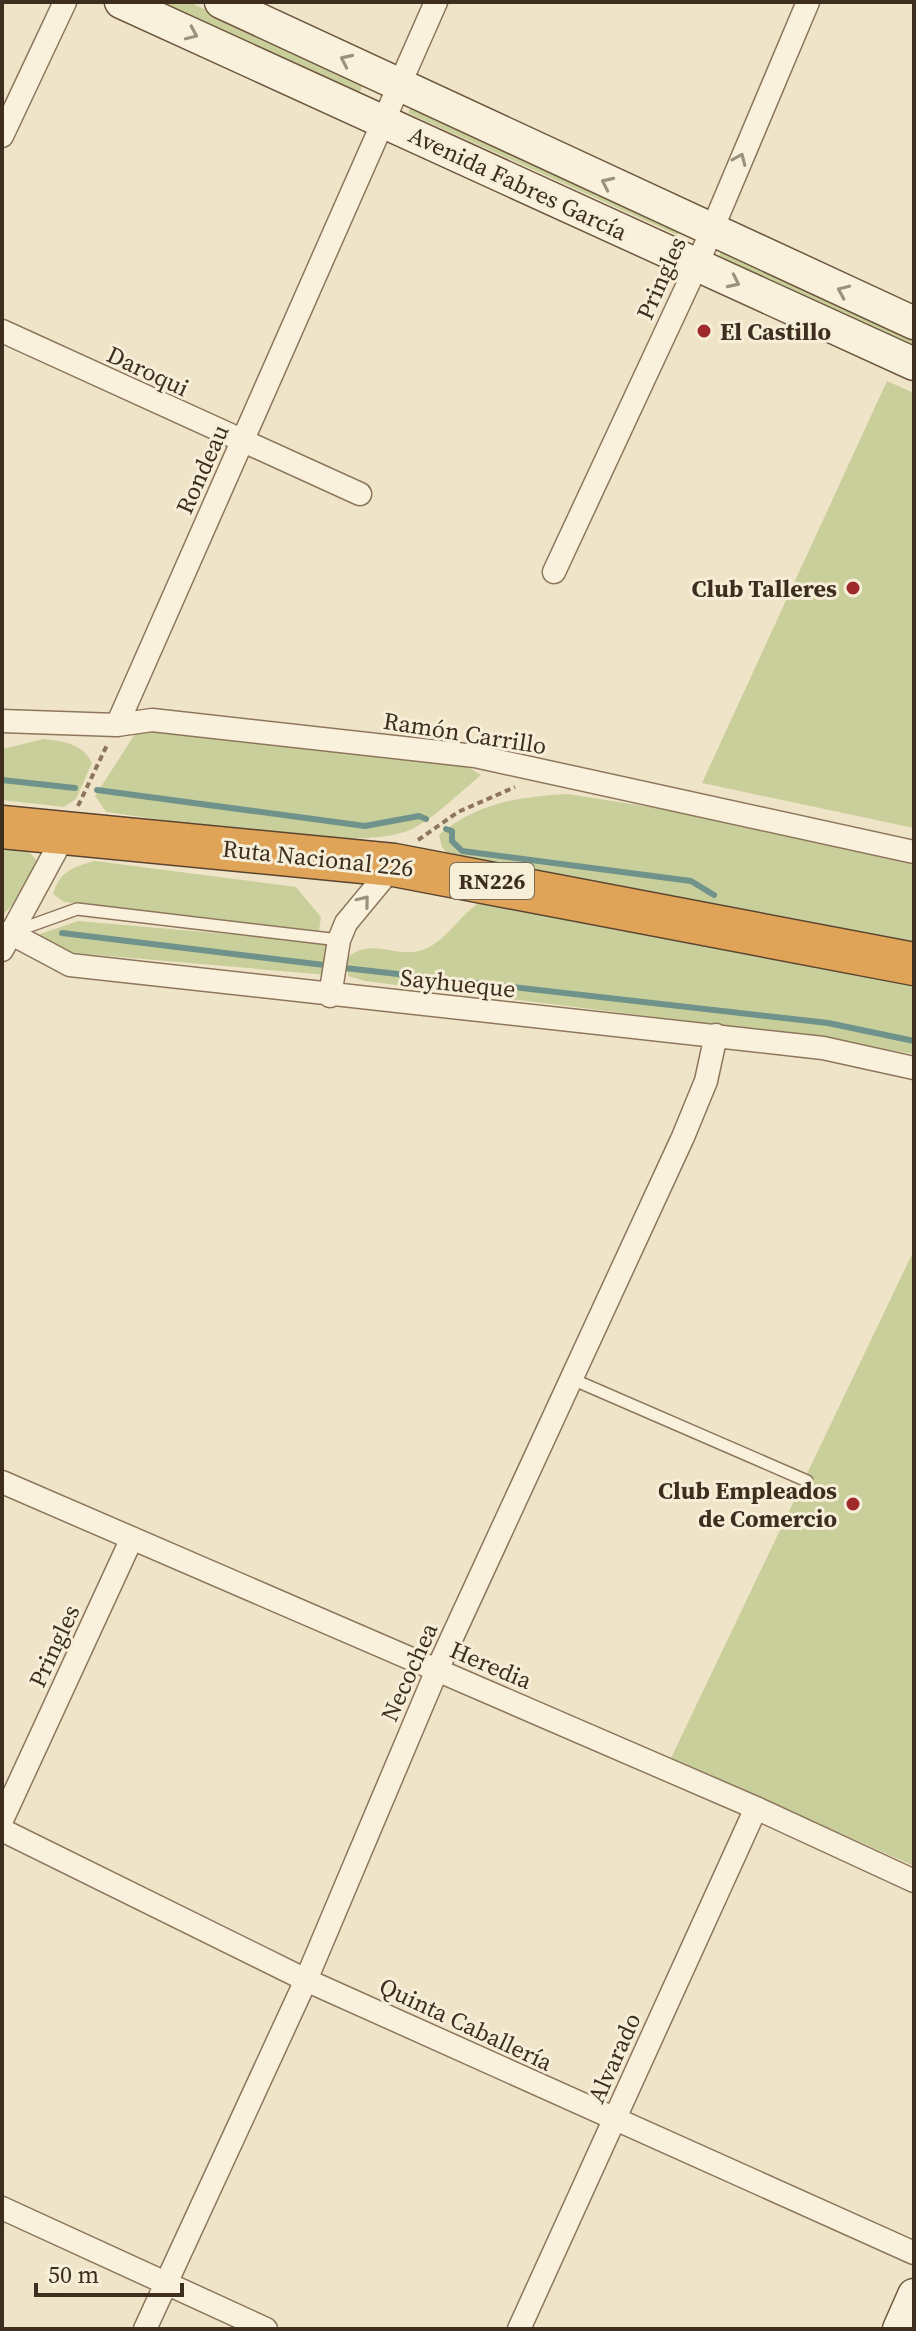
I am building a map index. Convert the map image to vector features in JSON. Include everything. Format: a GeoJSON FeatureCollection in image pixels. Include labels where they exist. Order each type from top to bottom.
{"type":"FeatureCollection","features":[{"type":"Feature","properties":{"kind":"highway","name":"Ruta Nacional 226"},"geometry":{"type":"LineString","coordinates":[[2,827],[394,865],[914,964]]}},
{"type":"Feature","properties":{"kind":"street"},"geometry":{"type":"LineString","coordinates":[[2,136],[65,2]]}},
{"type":"Feature","properties":{"kind":"street","name":"Avenida Fabres García"},"geometry":{"type":"LineString","coordinates":[[121,2],[914,364]]}},
{"type":"Feature","properties":{"kind":"street","name":"Avenida Fabres García"},"geometry":{"type":"LineString","coordinates":[[221,2],[914,323]]}},
{"type":"Feature","properties":{"kind":"street","name":"Rondeau"},"geometry":{"type":"LineString","coordinates":[[117,725],[402,86],[436,2]]}},
{"type":"Feature","properties":{"kind":"street","name":"Pringles"},"geometry":{"type":"LineString","coordinates":[[554,572],[697,265],[808,2]]}},
{"type":"Feature","properties":{"kind":"street","name":"Daroqui"},"geometry":{"type":"LineString","coordinates":[[2,331],[241,443],[360,494]]}},
{"type":"Feature","properties":{"kind":"street","name":"Ramón Carrillo"},"geometry":{"type":"LineString","coordinates":[[2,721],[117,725],[152,720],[475,756],[914,852]]}},
{"type":"Feature","properties":{"kind":"street"},"geometry":{"type":"LineString","coordinates":[[5,938],[66,832]]}},
{"type":"Feature","properties":{"kind":"street"},"geometry":{"type":"LineString","coordinates":[[330,996],[339,940],[346,923],[394,865]]}},
{"type":"Feature","properties":{"kind":"street","name":"Sayhueque"},"geometry":{"type":"LineString","coordinates":[[5,938],[70,965],[823,1048],[914,1068]]}},
{"type":"Feature","properties":{"kind":"street","name":"Necochea"},"geometry":{"type":"LineString","coordinates":[[145,2329],[306,1980],[437,1670],[683,1137],[706,1081],[716,1035]]}},
{"type":"Feature","properties":{"kind":"street","name":"Heredia"},"geometry":{"type":"LineString","coordinates":[[2,1482],[756,1808],[914,1881]]}},
{"type":"Feature","properties":{"kind":"street","name":"Pringles"},"geometry":{"type":"LineString","coordinates":[[2,1820],[132,1538]]}},
{"type":"Feature","properties":{"kind":"street","name":"Alvarado"},"geometry":{"type":"LineString","coordinates":[[519,2329],[756,1808]]}},
{"type":"Feature","properties":{"kind":"street","name":"Quinta Caballería"},"geometry":{"type":"LineString","coordinates":[[2,1830],[306,1980],[914,2253]]}},
{"type":"Feature","properties":{"kind":"street"},"geometry":{"type":"LineString","coordinates":[[2,2208],[266,2329]]}},
{"type":"Feature","properties":{"kind":"street"},"geometry":{"type":"LineString","coordinates":[[899,2329],[914,2295]]}},
{"type":"Feature","properties":{"kind":"lane"},"geometry":{"type":"LineString","coordinates":[[5,938],[77,909],[339,940]]}},
{"type":"Feature","properties":{"kind":"lane"},"geometry":{"type":"LineString","coordinates":[[572,1379],[807,1481]]}},
{"type":"Feature","properties":{"kind":"path"},"geometry":{"type":"LineString","coordinates":[[66,832],[117,725]]}},
{"type":"Feature","properties":{"kind":"path"},"geometry":{"type":"LineString","coordinates":[[394,865],[419,838],[458,812],[519,786]]}},
{"type":"Feature","properties":{"kind":"green space"},"geometry":{"type":"Polygon","coordinates":[[[157,2],[189,2],[364,82],[359,94],[157,2]]]}},
{"type":"Feature","properties":{"kind":"green space"},"geometry":{"type":"Polygon","coordinates":[[[413,101],[683,223],[677,235],[408,113],[413,101]]]}},
{"type":"Feature","properties":{"kind":"green space"},"geometry":{"type":"Polygon","coordinates":[[[724,244],[914,330],[914,345],[719,256],[724,244]]]}},
{"type":"Feature","properties":{"kind":"green space","name":"Club Talleres"},"geometry":{"type":"Polygon","coordinates":[[[887,381],[914,393],[914,828],[702,783],[887,381]]]}},
{"type":"Feature","properties":{"kind":"green space"},"geometry":{"type":"Polygon","coordinates":[[[157,726],[463,764],[481,775],[423,823],[389,836],[354,838],[265,834],[106,812],[95,796],[135,734],[157,726]]]}},
{"type":"Feature","properties":{"kind":"green space"},"geometry":{"type":"Polygon","coordinates":[[[44,739],[78,747],[92,763],[76,799],[64,807],[2,800],[2,749],[44,739]]]}},
{"type":"Feature","properties":{"kind":"green space"},"geometry":{"type":"Polygon","coordinates":[[[568,794],[688,813],[914,865],[914,951],[450,857],[442,847],[439,835],[484,808],[533,797],[568,794]]]}},
{"type":"Feature","properties":{"kind":"green space"},"geometry":{"type":"Polygon","coordinates":[[[2,845],[24,846],[37,861],[14,903],[2,916],[2,845]]]}},
{"type":"Feature","properties":{"kind":"green space"},"geometry":{"type":"Polygon","coordinates":[[[95,861],[296,887],[321,917],[319,931],[64,902],[53,894],[59,880],[68,871],[95,861]]]}},
{"type":"Feature","properties":{"kind":"green space"},"geometry":{"type":"Polygon","coordinates":[[[489,898],[914,981],[914,1054],[769,1031],[365,981],[348,976],[347,958],[356,952],[373,948],[410,952],[429,947],[447,934],[470,910],[489,898]]]}},
{"type":"Feature","properties":{"kind":"green space"},"geometry":{"type":"Polygon","coordinates":[[[78,921],[329,943],[327,975],[74,953],[34,936],[78,921]]]}},
{"type":"Feature","properties":{"kind":"green space","name":"Club Empleados de Comercio"},"geometry":{"type":"Polygon","coordinates":[[[914,1250],[914,1866],[671,1758],[914,1250]]]}},
{"type":"Feature","properties":{"kind":"waterway"},"geometry":{"type":"LineString","coordinates":[[2,780],[75,788]]}},
{"type":"Feature","properties":{"kind":"waterway"},"geometry":{"type":"LineString","coordinates":[[97,790],[365,826],[419,816],[426,819]]}},
{"type":"Feature","properties":{"kind":"waterway"},"geometry":{"type":"LineString","coordinates":[[446,829],[452,831],[452,841],[462,851],[691,881],[714,895]]}},
{"type":"Feature","properties":{"kind":"waterway"},"geometry":{"type":"LineString","coordinates":[[62,933],[324,965]]}},
{"type":"Feature","properties":{"kind":"waterway"},"geometry":{"type":"LineString","coordinates":[[345,968],[828,1023],[914,1041]]}},
{"type":"Feature","properties":{"kind":"place","name":"El Castillo"},"geometry":{"type":"Point","coordinates":[704,331]}},
{"type":"Feature","properties":{"kind":"place","name":"Club Talleres"},"geometry":{"type":"Point","coordinates":[853,588]}},
{"type":"Feature","properties":{"kind":"place","name":"Club Empleados de Comercio"},"geometry":{"type":"Point","coordinates":[853,1504]}}]}
